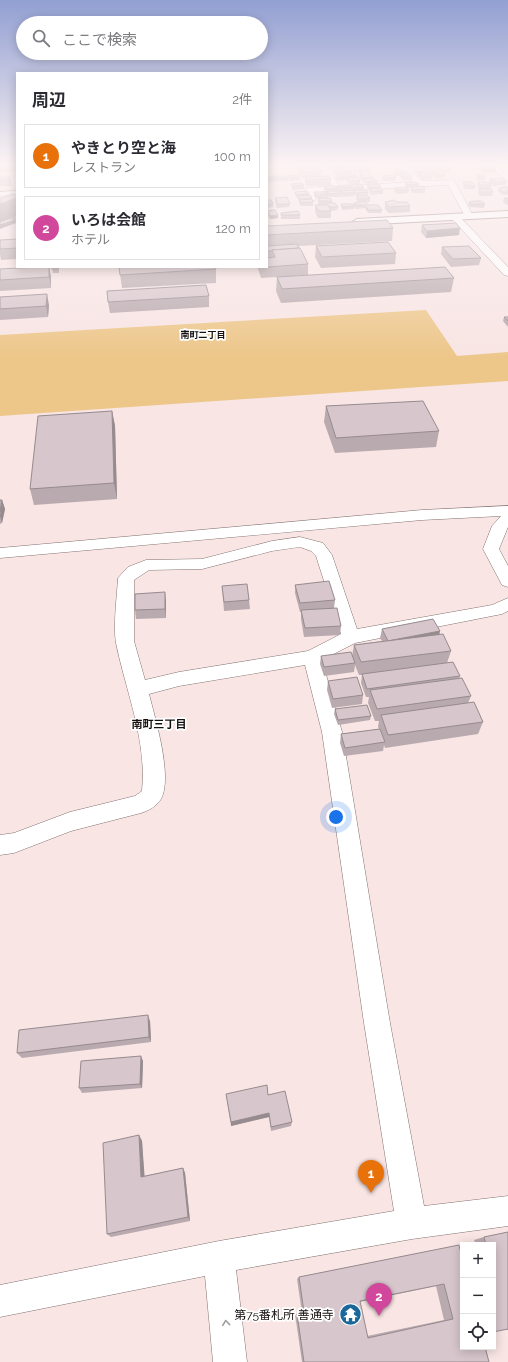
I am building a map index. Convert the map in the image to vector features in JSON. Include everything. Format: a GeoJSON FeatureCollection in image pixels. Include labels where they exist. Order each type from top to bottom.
{"type":"FeatureCollection","features":[{"type":"Feature","properties":{"kind":"street"},"geometry":{"type":"LineString","coordinates":[[467,230],[508,274]]}},
{"type":"Feature","properties":{"kind":"street"},"geometry":{"type":"LineString","coordinates":[[0,553],[422,515],[507,510],[491,549],[508,581]]}},
{"type":"Feature","properties":{"kind":"street"},"geometry":{"type":"LineString","coordinates":[[0,845],[14,843],[70,822],[141,804],[152,795],[154,774],[150,740],[125,641],[126,578],[134,571],[146,565],[202,564],[272,546],[300,542],[317,546],[324,555],[351,637]]}},
{"type":"Feature","properties":{"kind":"street"},"geometry":{"type":"LineString","coordinates":[[138,689],[179,679],[312,657],[351,637],[496,610],[508,604]]}},
{"type":"Feature","properties":{"kind":"street"},"geometry":{"type":"LineString","coordinates":[[312,657],[332,732],[377,1023],[412,1223]]}},
{"type":"Feature","properties":{"kind":"street"},"geometry":{"type":"LineString","coordinates":[[0,1301],[219,1257],[412,1223],[508,1211]]}},
{"type":"Feature","properties":{"kind":"street"},"geometry":{"type":"LineString","coordinates":[[219,1257],[230,1362]]}},
{"type":"Feature","properties":{"kind":"shaded area"},"geometry":{"type":"Polygon","coordinates":[[[426,310],[457,356],[508,352],[508,381],[0,416],[0,335],[426,310]]]}},
{"type":"Feature","properties":{"kind":"building"},"geometry":{"type":"Polygon","coordinates":[[[268,230],[365,230],[268,235],[268,230]]]}},
{"type":"Feature","properties":{"kind":"building"},"geometry":{"type":"Polygon","coordinates":[[[426,230],[443,230],[427,231],[426,230]]]}},
{"type":"Feature","properties":{"kind":"building"},"geometry":{"type":"Polygon","coordinates":[[[16,239],[16,248],[0,249],[0,240],[16,239]]]}},
{"type":"Feature","properties":{"kind":"building"},"geometry":{"type":"Polygon","coordinates":[[[388,242],[396,253],[322,257],[316,246],[388,242]]]}},
{"type":"Feature","properties":{"kind":"building"},"geometry":{"type":"Polygon","coordinates":[[[297,244],[299,248],[268,251],[268,246],[297,244]]]}},
{"type":"Feature","properties":{"kind":"building"},"geometry":{"type":"Polygon","coordinates":[[[469,246],[481,258],[453,259],[442,247],[469,246]]]}},
{"type":"Feature","properties":{"kind":"building"},"geometry":{"type":"Polygon","coordinates":[[[300,248],[308,264],[268,267],[268,258],[275,257],[272,250],[300,248]]]}},
{"type":"Feature","properties":{"kind":"building"},"geometry":{"type":"Polygon","coordinates":[[[445,267],[454,278],[282,289],[277,277],[445,267]]]}},
{"type":"Feature","properties":{"kind":"building"},"geometry":{"type":"Polygon","coordinates":[[[49,268],[49,277],[0,280],[0,269],[49,268]]]}},
{"type":"Feature","properties":{"kind":"building"},"geometry":{"type":"Polygon","coordinates":[[[119,268],[216,269],[120,275],[119,268]]]}},
{"type":"Feature","properties":{"kind":"building"},"geometry":{"type":"Polygon","coordinates":[[[206,285],[209,296],[108,302],[107,291],[206,285]]]}},
{"type":"Feature","properties":{"kind":"building"},"geometry":{"type":"Polygon","coordinates":[[[47,294],[46,306],[0,309],[0,297],[47,294]]]}},
{"type":"Feature","properties":{"kind":"building"},"geometry":{"type":"Polygon","coordinates":[[[423,401],[439,431],[336,438],[326,406],[423,401]]]}},
{"type":"Feature","properties":{"kind":"building"},"geometry":{"type":"Polygon","coordinates":[[[112,411],[114,483],[30,489],[38,416],[112,411]]]}},
{"type":"Feature","properties":{"kind":"building"},"geometry":{"type":"Polygon","coordinates":[[[0,500],[2,500],[0,512],[0,500]]]}},
{"type":"Feature","properties":{"kind":"building"},"geometry":{"type":"Polygon","coordinates":[[[329,581],[335,600],[300,603],[295,585],[329,581]]]}},
{"type":"Feature","properties":{"kind":"building"},"geometry":{"type":"Polygon","coordinates":[[[247,584],[249,600],[224,602],[222,586],[247,584]]]}},
{"type":"Feature","properties":{"kind":"building"},"geometry":{"type":"Polygon","coordinates":[[[165,592],[165,609],[135,610],[135,594],[165,592]]]}},
{"type":"Feature","properties":{"kind":"building"},"geometry":{"type":"Polygon","coordinates":[[[337,608],[341,626],[305,628],[301,610],[337,608]]]}},
{"type":"Feature","properties":{"kind":"building"},"geometry":{"type":"Polygon","coordinates":[[[433,619],[440,631],[388,641],[382,629],[433,619]]]}},
{"type":"Feature","properties":{"kind":"building"},"geometry":{"type":"Polygon","coordinates":[[[443,634],[451,651],[361,662],[354,645],[443,634]]]}},
{"type":"Feature","properties":{"kind":"building"},"geometry":{"type":"Polygon","coordinates":[[[351,652],[355,663],[324,667],[321,656],[351,652]]]}},
{"type":"Feature","properties":{"kind":"building"},"geometry":{"type":"Polygon","coordinates":[[[453,662],[460,676],[367,689],[362,674],[453,662]]]}},
{"type":"Feature","properties":{"kind":"building"},"geometry":{"type":"Polygon","coordinates":[[[357,677],[363,695],[333,699],[328,681],[357,677]]]}},
{"type":"Feature","properties":{"kind":"building"},"geometry":{"type":"Polygon","coordinates":[[[462,678],[471,696],[377,709],[370,690],[462,678]]]}},
{"type":"Feature","properties":{"kind":"building"},"geometry":{"type":"Polygon","coordinates":[[[474,702],[483,722],[388,735],[381,715],[474,702]]]}},
{"type":"Feature","properties":{"kind":"building"},"geometry":{"type":"Polygon","coordinates":[[[367,705],[371,716],[338,720],[335,709],[367,705]]]}},
{"type":"Feature","properties":{"kind":"building"},"geometry":{"type":"Polygon","coordinates":[[[380,729],[385,742],[345,748],[341,734],[380,729]]]}},
{"type":"Feature","properties":{"kind":"building"},"geometry":{"type":"Polygon","coordinates":[[[148,1015],[149,1037],[17,1053],[19,1030],[148,1015]]]}},
{"type":"Feature","properties":{"kind":"building"},"geometry":{"type":"Polygon","coordinates":[[[141,1056],[140,1084],[79,1088],[81,1061],[141,1056]]]}},
{"type":"Feature","properties":{"kind":"building"},"geometry":{"type":"Polygon","coordinates":[[[267,1085],[268,1095],[285,1091],[292,1122],[271,1127],[269,1113],[231,1122],[226,1094],[267,1085]]]}},
{"type":"Feature","properties":{"kind":"building"},"geometry":{"type":"Polygon","coordinates":[[[139,1135],[141,1177],[183,1168],[188,1217],[107,1234],[103,1143],[139,1135]]]}},
{"type":"Feature","properties":{"kind":"building"},"geometry":{"type":"Polygon","coordinates":[[[508,1232],[508,1329],[496,1331],[496,1242],[485,1242],[484,1237],[508,1232]]]}},
{"type":"Feature","properties":{"kind":"building"},"geometry":{"type":"Polygon","coordinates":[[[459,1245],[460,1350],[486,1350],[489,1362],[304,1362],[297,1314],[304,1312],[299,1277],[459,1245]],[[444,1284],[360,1301],[368,1338],[453,1319],[444,1284]]]}},
{"type":"Feature","properties":{"kind":"place","name":"やきとり空と海"},"geometry":{"type":"Point","coordinates":[371,1193]}},
{"type":"Feature","properties":{"kind":"place","name":"第75番札所 善通寺"},"geometry":{"type":"Point","coordinates":[350,1315]}},
{"type":"Feature","properties":{"kind":"place","name":"いろは会館"},"geometry":{"type":"Point","coordinates":[379,1316]}},
{"type":"Feature","properties":{"kind":"district","name":"南町二丁目"},"geometry":{"type":"Point","coordinates":[203,335]}},
{"type":"Feature","properties":{"kind":"district","name":"南町三丁目"},"geometry":{"type":"Point","coordinates":[159,724]}}]}
